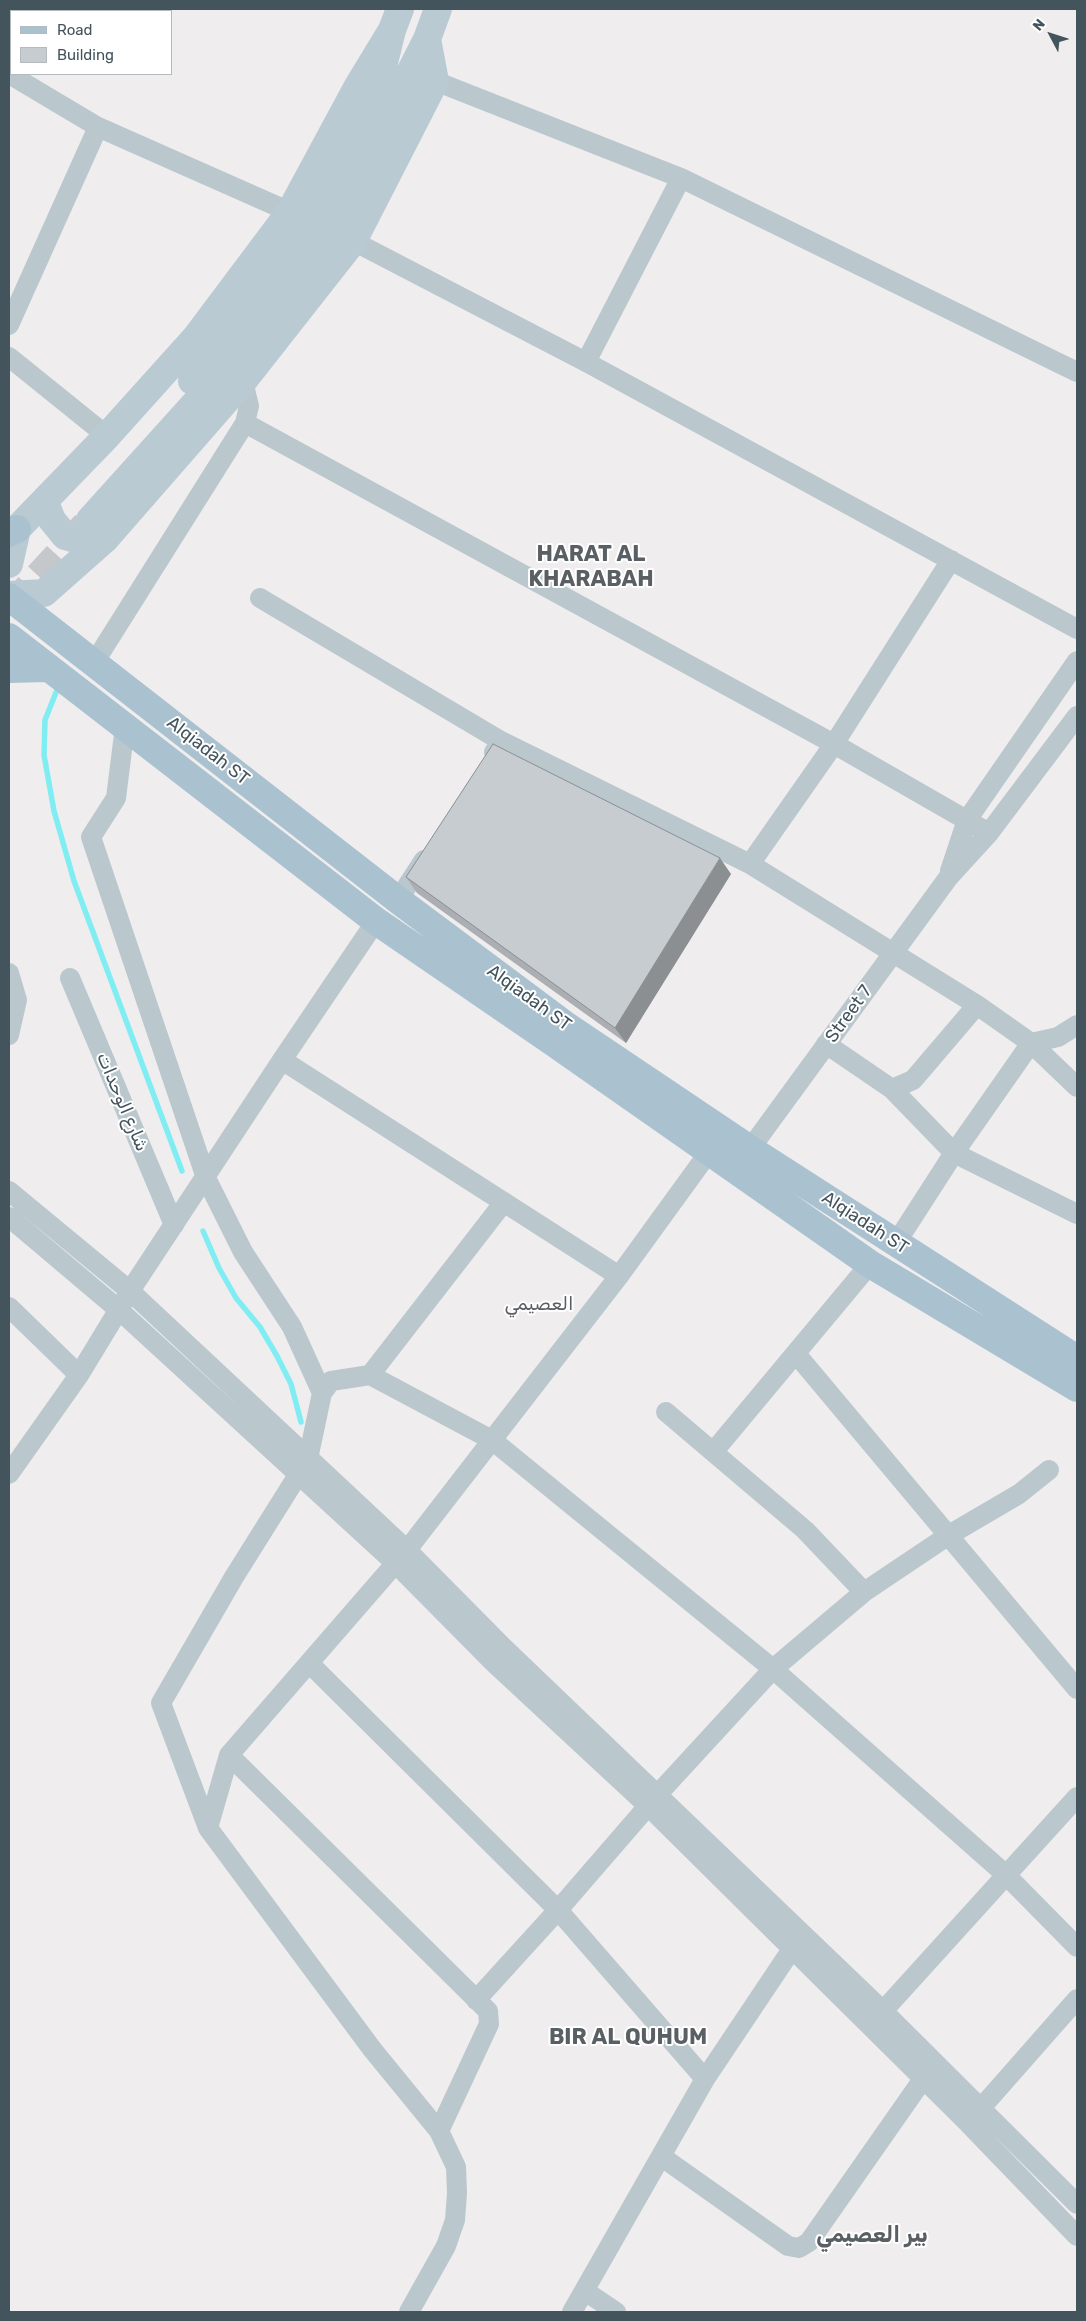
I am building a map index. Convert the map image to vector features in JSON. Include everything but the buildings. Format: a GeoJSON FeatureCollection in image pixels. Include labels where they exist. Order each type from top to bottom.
{"type":"FeatureCollection","features":[{"type":"Feature","properties":{"kind":"main road","name":"Alqiadah ST"},"geometry":{"type":"LineString","coordinates":[[9,596],[398,900],[564,1024],[750,1149],[1077,1359]]}},
{"type":"Feature","properties":{"kind":"main road","name":"Alqiadah ST"},"geometry":{"type":"LineString","coordinates":[[9,637],[46,668],[125,726],[376,921],[554,1042],[870,1264],[1077,1388]]}},
{"type":"Feature","properties":{"kind":"main road"},"geometry":{"type":"LineString","coordinates":[[9,669],[46,668]]}},
{"type":"Feature","properties":{"kind":"street"},"geometry":{"type":"LineString","coordinates":[[45,502],[52,520],[65,536],[90,543],[90,522],[256,336],[306,265],[345,201],[426,39],[438,9]]}},
{"type":"Feature","properties":{"kind":"street"},"geometry":{"type":"LineString","coordinates":[[9,564],[13,531],[45,502],[197,336],[290,212],[396,19]]}},
{"type":"Feature","properties":{"kind":"street"},"geometry":{"type":"LineString","coordinates":[[9,596],[44,593],[90,522],[165,414],[232,333],[284,263],[332,185],[369,113],[396,19]]}},
{"type":"Feature","properties":{"kind":"street"},"geometry":{"type":"LineString","coordinates":[[90,522],[243,381],[353,241],[435,81],[426,39]]}},
{"type":"Feature","properties":{"kind":"street"},"geometry":{"type":"LineString","coordinates":[[11,75],[98,127],[290,212]]}},
{"type":"Feature","properties":{"kind":"street"},"geometry":{"type":"LineString","coordinates":[[435,81],[681,178],[1077,372]]}},
{"type":"Feature","properties":{"kind":"street"},"geometry":{"type":"LineString","coordinates":[[9,325],[98,127]]}},
{"type":"Feature","properties":{"kind":"street"},"geometry":{"type":"LineString","coordinates":[[586,362],[681,178]]}},
{"type":"Feature","properties":{"kind":"street"},"geometry":{"type":"LineString","coordinates":[[353,241],[586,362],[1077,629]]}},
{"type":"Feature","properties":{"kind":"street"},"geometry":{"type":"LineString","coordinates":[[9,357],[107,436]]}},
{"type":"Feature","properties":{"kind":"street"},"geometry":{"type":"LineString","coordinates":[[94,663],[245,423],[249,406],[243,381]]}},
{"type":"Feature","properties":{"kind":"street"},"geometry":{"type":"LineString","coordinates":[[245,423],[834,744],[989,833]]}},
{"type":"Feature","properties":{"kind":"street"},"geometry":{"type":"LineString","coordinates":[[750,864],[834,744],[951,560]]}},
{"type":"Feature","properties":{"kind":"street"},"geometry":{"type":"LineString","coordinates":[[260,598],[501,741],[750,864],[977,1005],[1031,1043],[1077,1086]]}},
{"type":"Feature","properties":{"kind":"street","name":"Street 7"},"geometry":{"type":"LineString","coordinates":[[948,878],[967,820],[1077,661]]}},
{"type":"Feature","properties":{"kind":"street","name":"Street 7"},"geometry":{"type":"LineString","coordinates":[[750,1149],[948,878],[989,833],[1075,722]]}},
{"type":"Feature","properties":{"kind":"street"},"geometry":{"type":"LineString","coordinates":[[125,726],[116,798],[91,837],[206,1178],[244,1252],[292,1327],[322,1393]]}},
{"type":"Feature","properties":{"kind":"street"},"geometry":{"type":"LineString","coordinates":[[485,766],[501,741]]}},
{"type":"Feature","properties":{"kind":"street"},"geometry":{"type":"LineString","coordinates":[[398,900],[436,841]]}},
{"type":"Feature","properties":{"kind":"street"},"geometry":{"type":"LineString","coordinates":[[9,1474],[79,1375],[130,1291],[376,921]]}},
{"type":"Feature","properties":{"kind":"street"},"geometry":{"type":"LineString","coordinates":[[9,974],[17,1000],[9,1035]]}},
{"type":"Feature","properties":{"kind":"street","name":"شارع الوحدات"},"geometry":{"type":"LineString","coordinates":[[70,978],[174,1225]]}},
{"type":"Feature","properties":{"kind":"street"},"geometry":{"type":"LineString","coordinates":[[892,1089],[913,1080],[977,1005]]}},
{"type":"Feature","properties":{"kind":"street"},"geometry":{"type":"LineString","coordinates":[[896,1243],[954,1152],[1031,1043],[1058,1036],[1077,1024]]}},
{"type":"Feature","properties":{"kind":"street"},"geometry":{"type":"LineString","coordinates":[[826,1044],[892,1089],[954,1152],[1077,1214]]}},
{"type":"Feature","properties":{"kind":"street"},"geometry":{"type":"LineString","coordinates":[[282,1060],[619,1276]]}},
{"type":"Feature","properties":{"kind":"street"},"geometry":{"type":"LineString","coordinates":[[208,1828],[229,1755],[401,1557],[619,1276],[709,1152]]}},
{"type":"Feature","properties":{"kind":"street"},"geometry":{"type":"LineString","coordinates":[[9,1191],[130,1291],[302,1467]]}},
{"type":"Feature","properties":{"kind":"street"},"geometry":{"type":"LineString","coordinates":[[370,1375],[504,1202]]}},
{"type":"Feature","properties":{"kind":"street"},"geometry":{"type":"LineString","coordinates":[[9,1217],[302,1467],[401,1557],[494,1662],[653,1800],[883,2011],[1077,2204]]}},
{"type":"Feature","properties":{"kind":"street"},"geometry":{"type":"LineString","coordinates":[[714,1452],[797,1355],[870,1264]]}},
{"type":"Feature","properties":{"kind":"street"},"geometry":{"type":"LineString","coordinates":[[9,1307],[79,1375]]}},
{"type":"Feature","properties":{"kind":"street"},"geometry":{"type":"LineString","coordinates":[[797,1355],[950,1535],[1077,1689]]}},
{"type":"Feature","properties":{"kind":"street"},"geometry":{"type":"LineString","coordinates":[[409,2312],[446,2246],[455,2220],[456,2166],[439,2132],[372,2049],[208,1828],[161,1703],[234,1577],[302,1467],[322,1393],[331,1381],[370,1375],[492,1440],[773,1669],[1005,1874],[1077,1947]]}},
{"type":"Feature","properties":{"kind":"street"},"geometry":{"type":"LineString","coordinates":[[666,1412],[805,1530],[864,1592]]}},
{"type":"Feature","properties":{"kind":"street"},"geometry":{"type":"LineString","coordinates":[[476,2000],[558,1910],[653,1800],[773,1669],[864,1592],[950,1535],[1019,1494],[1049,1470]]}},
{"type":"Feature","properties":{"kind":"street"},"geometry":{"type":"LineString","coordinates":[[310,1664],[558,1910],[705,2079]]}},
{"type":"Feature","properties":{"kind":"street"},"geometry":{"type":"LineString","coordinates":[[229,1755],[488,2012],[489,2024],[439,2132]]}},
{"type":"Feature","properties":{"kind":"street"},"geometry":{"type":"LineString","coordinates":[[883,2011],[1005,1874],[1077,1797]]}},
{"type":"Feature","properties":{"kind":"street"},"geometry":{"type":"LineString","coordinates":[[653,1800],[792,1949],[1077,2236]]}},
{"type":"Feature","properties":{"kind":"street"},"geometry":{"type":"LineString","coordinates":[[572,2312],[705,2079],[792,1949]]}},
{"type":"Feature","properties":{"kind":"street"},"geometry":{"type":"LineString","coordinates":[[980,2108],[1077,1999]]}},
{"type":"Feature","properties":{"kind":"street"},"geometry":{"type":"LineString","coordinates":[[662,2157],[788,2246],[799,2248],[809,2242],[923,2079]]}},
{"type":"Feature","properties":{"kind":"street"},"geometry":{"type":"LineString","coordinates":[[585,2291],[616,2312]]}},
{"type":"Feature","properties":{"kind":"waterway"},"geometry":{"type":"LineString","coordinates":[[57,690],[45,720],[44,755],[54,811],[74,881],[182,1171]]}},
{"type":"Feature","properties":{"kind":"waterway"},"geometry":{"type":"LineString","coordinates":[[203,1231],[219,1268],[236,1298],[260,1327],[277,1356],[291,1384],[301,1422]]}},
{"type":"Feature","properties":{"kind":"tunnel"},"geometry":{"type":"LineString","coordinates":[[10,607],[87,523]]}},
{"type":"Feature","properties":{"kind":"district","name":"HARAT AL KHARABAH"},"geometry":{"type":"Point","coordinates":[591,568]}},
{"type":"Feature","properties":{"kind":"district","name":"العصيمي"},"geometry":{"type":"Point","coordinates":[539,1305]}},
{"type":"Feature","properties":{"kind":"district","name":"BIR AL QUHUM"},"geometry":{"type":"Point","coordinates":[628,2038]}},
{"type":"Feature","properties":{"kind":"district","name":"بير العصيمي"},"geometry":{"type":"Point","coordinates":[872,2236]}}]}
